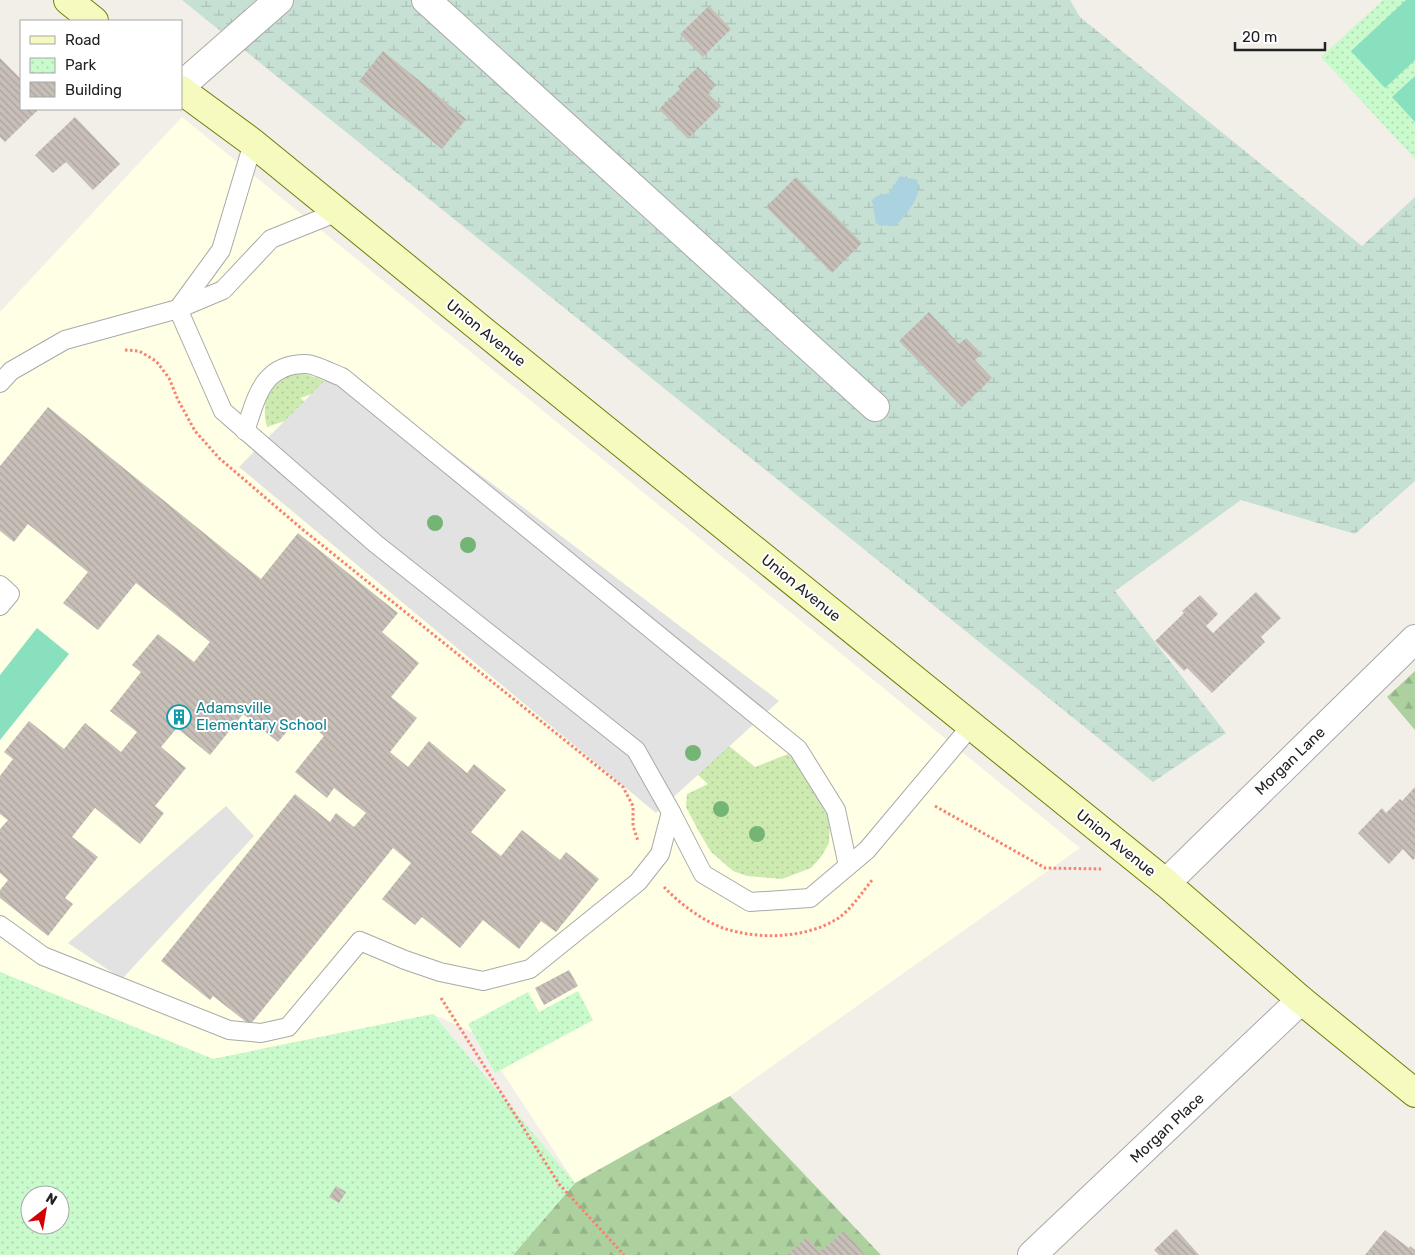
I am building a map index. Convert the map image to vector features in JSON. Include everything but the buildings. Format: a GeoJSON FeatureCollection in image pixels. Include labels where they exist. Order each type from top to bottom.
{"type":"FeatureCollection","features":[{"type":"Feature","properties":{"kind":"street"},"geometry":{"type":"LineString","coordinates":[[68,0],[93,20]]}},
{"type":"Feature","properties":{"kind":"street"},"geometry":{"type":"LineString","coordinates":[[182,85],[279,0]]}},
{"type":"Feature","properties":{"kind":"street"},"geometry":{"type":"LineString","coordinates":[[426,0],[875,407]]}},
{"type":"Feature","properties":{"kind":"street","name":"Union Avenue"},"geometry":{"type":"LineString","coordinates":[[182,91],[254,143],[1166,883],[1301,1000],[1415,1092]]}},
{"type":"Feature","properties":{"kind":"street","name":"Morgan Lane"},"geometry":{"type":"LineString","coordinates":[[1166,883],[1415,639]]}},
{"type":"Feature","properties":{"kind":"street","name":"Morgan Place"},"geometry":{"type":"LineString","coordinates":[[1032,1255],[1301,1000]]}},
{"type":"Feature","properties":{"kind":"lane"},"geometry":{"type":"LineString","coordinates":[[178,309],[221,250],[254,143]]}},
{"type":"Feature","properties":{"kind":"lane"},"geometry":{"type":"LineString","coordinates":[[0,383],[11,371],[65,340],[178,309],[223,290],[271,239],[338,212]]}},
{"type":"Feature","properties":{"kind":"lane"},"geometry":{"type":"LineString","coordinates":[[178,309],[223,412],[376,544],[636,750],[703,874],[750,902],[810,898],[868,850],[971,726]]}},
{"type":"Feature","properties":{"kind":"lane"},"geometry":{"type":"LineString","coordinates":[[245,431],[261,386],[278,369],[308,364],[342,377],[798,749],[836,810],[848,866]]}},
{"type":"Feature","properties":{"kind":"lane"},"geometry":{"type":"LineString","coordinates":[[0,585],[10,594],[0,606]]}},
{"type":"Feature","properties":{"kind":"lane"},"geometry":{"type":"LineString","coordinates":[[0,926],[43,956],[229,1030],[262,1033],[288,1027],[360,941],[440,972],[483,981],[530,969],[638,882],[660,854],[671,812]]}},
{"type":"Feature","properties":{"kind":"path"},"geometry":{"type":"LineString","coordinates":[[440,972],[440,996],[559,1184],[624,1255]]}},
{"type":"Feature","properties":{"kind":"shaded area"},"geometry":{"type":"Polygon","coordinates":[[[182,117],[1080,848],[730,1096],[575,1183],[478,1035],[433,1014],[213,1059],[0,972],[0,312],[182,117]]]}},
{"type":"Feature","properties":{"kind":"shaded area"},"geometry":{"type":"Polygon","coordinates":[[[338,367],[779,701],[656,813],[239,467],[338,367]]]}},
{"type":"Feature","properties":{"kind":"shaded area"},"geometry":{"type":"Polygon","coordinates":[[[226,806],[254,836],[122,979],[68,943],[226,806]]]}},
{"type":"Feature","properties":{"kind":"green space"},"geometry":{"type":"Polygon","coordinates":[[[182,0],[1070,0],[1080,17],[1362,246],[1415,197],[1415,481],[1355,534],[1241,500],[1115,591],[1226,733],[1153,782],[182,0]]]}},
{"type":"Feature","properties":{"kind":"green space"},"geometry":{"type":"Polygon","coordinates":[[[1383,0],[1415,0],[1415,159],[1321,57],[1383,0]]]}},
{"type":"Feature","properties":{"kind":"green space"},"geometry":{"type":"Polygon","coordinates":[[[1406,0],[1415,0],[1415,60],[1385,88],[1351,51],[1406,0]]]}},
{"type":"Feature","properties":{"kind":"green space"},"geometry":{"type":"Polygon","coordinates":[[[1415,76],[1415,122],[1392,97],[1415,76]]]}},
{"type":"Feature","properties":{"kind":"green space"},"geometry":{"type":"Polygon","coordinates":[[[296,373],[316,377],[334,387],[300,398],[755,767],[788,754],[795,760],[826,804],[830,820],[829,843],[821,857],[811,868],[782,879],[747,876],[733,871],[711,852],[686,807],[687,794],[708,784],[299,416],[267,427],[265,408],[269,393],[280,381],[296,373]]]}},
{"type":"Feature","properties":{"kind":"green space"},"geometry":{"type":"Polygon","coordinates":[[[37,628],[69,654],[0,740],[0,675],[37,628]]]}},
{"type":"Feature","properties":{"kind":"green space"},"geometry":{"type":"Polygon","coordinates":[[[1415,671],[1415,730],[1387,697],[1415,671]]]}},
{"type":"Feature","properties":{"kind":"green space"},"geometry":{"type":"Polygon","coordinates":[[[0,972],[213,1059],[433,1014],[575,1183],[513,1255],[0,1255],[0,972]]]}},
{"type":"Feature","properties":{"kind":"green space"},"geometry":{"type":"Polygon","coordinates":[[[578,991],[593,1020],[495,1073],[468,1024],[528,992],[539,1012],[578,991]]]}},
{"type":"Feature","properties":{"kind":"green space"},"geometry":{"type":"Polygon","coordinates":[[[730,1096],[881,1255],[513,1255],[575,1183],[730,1096]]]}},
{"type":"Feature","properties":{"kind":"water"},"geometry":{"type":"Polygon","coordinates":[[[900,176],[917,180],[918,192],[916,198],[897,225],[880,226],[876,223],[872,200],[877,196],[889,193],[900,176]]]}},
{"type":"Feature","properties":{"kind":"place","name":"Adamsville Elementary School"},"geometry":{"type":"Point","coordinates":[179,717]}}]}
